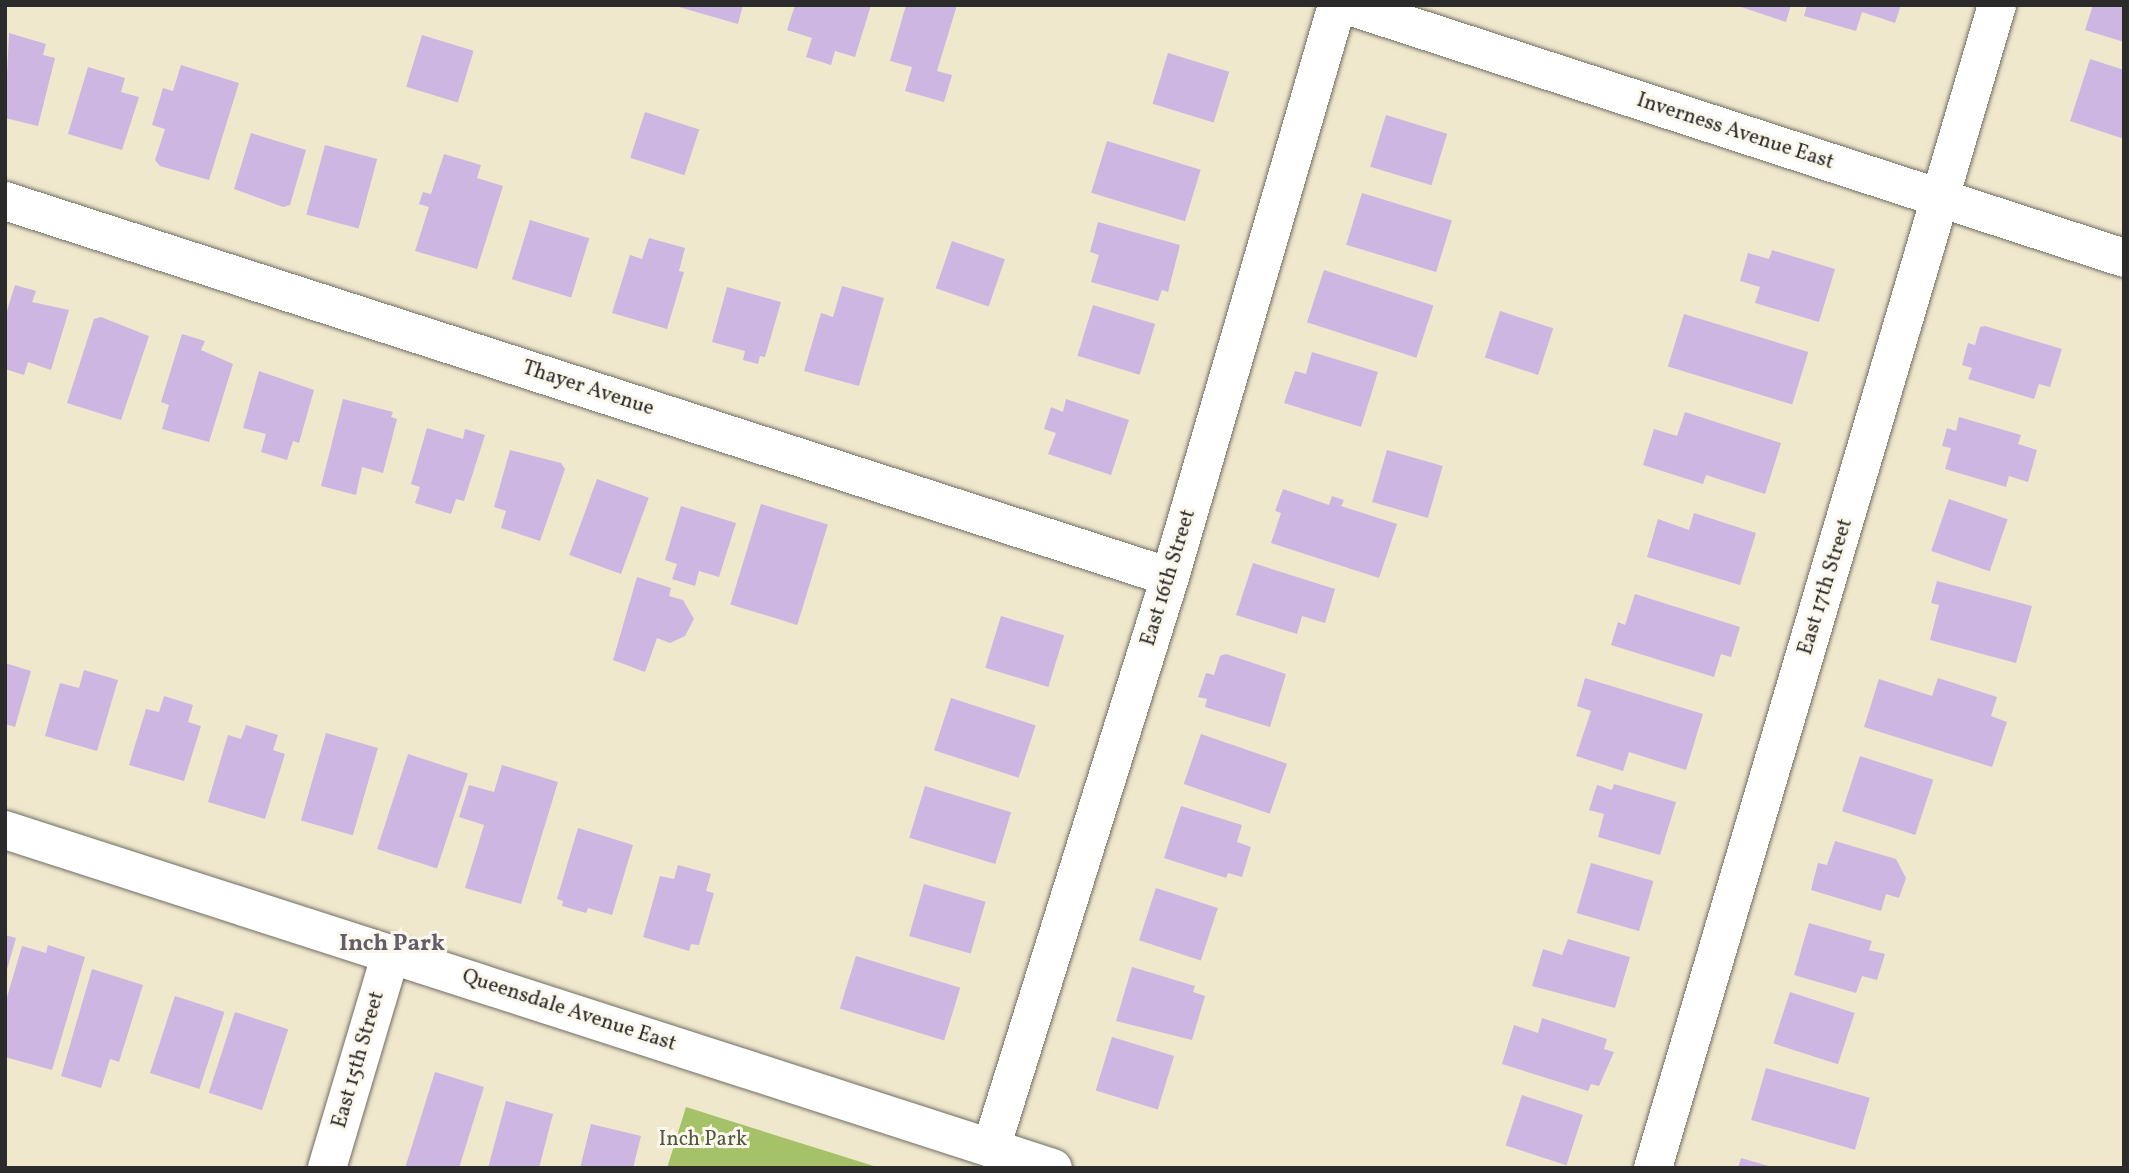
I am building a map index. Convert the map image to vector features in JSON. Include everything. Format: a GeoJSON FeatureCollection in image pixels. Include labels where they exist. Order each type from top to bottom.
{"type":"FeatureCollection","features":[{"type":"Feature","properties":{"kind":"street","name":"East 16th Street"},"geometry":{"type":"LineString","coordinates":[[991,1148],[1170,577],[1337,5]]}},
{"type":"Feature","properties":{"kind":"street","name":"Inverness Avenue East"},"geometry":{"type":"LineString","coordinates":[[1346,5],[2124,258]]}},
{"type":"Feature","properties":{"kind":"street","name":"East 17th Street"},"geometry":{"type":"LineString","coordinates":[[1653,1168],[1997,5]]}},
{"type":"Feature","properties":{"kind":"street","name":"Thayer Avenue"},"geometry":{"type":"LineString","coordinates":[[5,201],[1170,577]]}},
{"type":"Feature","properties":{"kind":"street","name":"Queensdale Avenue East"},"geometry":{"type":"LineString","coordinates":[[5,830],[1053,1168]]}},
{"type":"Feature","properties":{"kind":"street","name":"East 15th Street"},"geometry":{"type":"LineString","coordinates":[[327,1168],[391,953]]}},
{"type":"Feature","properties":{"kind":"green space","name":"Inch Park"},"geometry":{"type":"Polygon","coordinates":[[[686,1107],[880,1168],[667,1168],[686,1107]]]}},
{"type":"Feature","properties":{"kind":"building"},"geometry":{"type":"Polygon","coordinates":[[[672,5],[743,5],[738,24],[672,5]]]}},
{"type":"Feature","properties":{"kind":"building"},"geometry":{"type":"Polygon","coordinates":[[[795,5],[871,5],[855,57],[835,51],[831,65],[806,57],[812,38],[787,30],[795,5]]]}},
{"type":"Feature","properties":{"kind":"building"},"geometry":{"type":"Polygon","coordinates":[[[906,5],[957,5],[937,71],[952,75],[944,102],[905,91],[912,67],[890,61],[906,5]]]}},
{"type":"Feature","properties":{"kind":"building"},"geometry":{"type":"Polygon","coordinates":[[[1735,5],[1791,5],[1786,22],[1735,5]]]}},
{"type":"Feature","properties":{"kind":"building"},"geometry":{"type":"Polygon","coordinates":[[[1807,5],[1901,5],[1895,23],[1862,12],[1856,31],[1804,16],[1807,5]]]}},
{"type":"Feature","properties":{"kind":"building"},"geometry":{"type":"Polygon","coordinates":[[[2093,5],[2124,5],[2124,42],[2085,30],[2093,5]]]}},
{"type":"Feature","properties":{"kind":"building"},"geometry":{"type":"Polygon","coordinates":[[[9,33],[46,44],[43,55],[55,58],[38,126],[5,118],[9,33]]]}},
{"type":"Feature","properties":{"kind":"building"},"geometry":{"type":"Polygon","coordinates":[[[422,35],[474,51],[458,102],[406,87],[422,35]]]}},
{"type":"Feature","properties":{"kind":"building"},"geometry":{"type":"Polygon","coordinates":[[[1168,53],[1229,72],[1214,122],[1153,104],[1168,53]]]}},
{"type":"Feature","properties":{"kind":"building"},"geometry":{"type":"Polygon","coordinates":[[[2090,59],[2124,70],[2124,139],[2070,121],[2090,59]]]}},
{"type":"Feature","properties":{"kind":"building"},"geometry":{"type":"Polygon","coordinates":[[[181,65],[239,83],[209,180],[160,166],[155,160],[165,129],[152,125],[163,88],[173,91],[181,65]]]}},
{"type":"Feature","properties":{"kind":"building"},"geometry":{"type":"Polygon","coordinates":[[[88,67],[125,78],[121,92],[139,97],[122,150],[68,134],[88,67]]]}},
{"type":"Feature","properties":{"kind":"building"},"geometry":{"type":"Polygon","coordinates":[[[645,112],[699,130],[684,175],[630,158],[645,112]]]}},
{"type":"Feature","properties":{"kind":"building"},"geometry":{"type":"Polygon","coordinates":[[[1386,115],[1447,134],[1431,185],[1370,167],[1386,115]]]}},
{"type":"Feature","properties":{"kind":"building"},"geometry":{"type":"Polygon","coordinates":[[[251,133],[306,150],[290,205],[283,207],[234,189],[251,133]]]}},
{"type":"Feature","properties":{"kind":"building"},"geometry":{"type":"Polygon","coordinates":[[[1107,141],[1201,170],[1185,221],[1091,193],[1107,141]]]}},
{"type":"Feature","properties":{"kind":"building"},"geometry":{"type":"Polygon","coordinates":[[[325,145],[377,159],[359,229],[306,215],[325,145]]]}},
{"type":"Feature","properties":{"kind":"building"},"geometry":{"type":"Polygon","coordinates":[[[444,154],[481,165],[477,178],[503,186],[477,269],[415,251],[429,207],[419,204],[423,192],[431,194],[444,154]]]}},
{"type":"Feature","properties":{"kind":"building"},"geometry":{"type":"Polygon","coordinates":[[[1362,193],[1452,220],[1436,272],[1346,245],[1362,193]]]}},
{"type":"Feature","properties":{"kind":"building"},"geometry":{"type":"Polygon","coordinates":[[[530,220],[589,238],[571,297],[512,279],[530,220]]]}},
{"type":"Feature","properties":{"kind":"building"},"geometry":{"type":"Polygon","coordinates":[[[1098,222],[1180,245],[1168,292],[1162,290],[1158,301],[1091,282],[1099,255],[1090,252],[1098,222]]]}},
{"type":"Feature","properties":{"kind":"building"},"geometry":{"type":"Polygon","coordinates":[[[649,238],[685,248],[679,271],[684,272],[667,329],[612,313],[630,255],[642,259],[649,238]]]}},
{"type":"Feature","properties":{"kind":"building"},"geometry":{"type":"Polygon","coordinates":[[[952,241],[1005,259],[989,307],[936,288],[952,241]]]}},
{"type":"Feature","properties":{"kind":"building"},"geometry":{"type":"Polygon","coordinates":[[[1772,250],[1835,269],[1819,322],[1755,303],[1760,287],[1740,281],[1748,253],[1769,259],[1772,250]]]}},
{"type":"Feature","properties":{"kind":"building"},"geometry":{"type":"Polygon","coordinates":[[[1324,270],[1433,306],[1416,358],[1307,322],[1324,270]]]}},
{"type":"Feature","properties":{"kind":"building"},"geometry":{"type":"Polygon","coordinates":[[[15,285],[36,291],[32,302],[69,310],[51,370],[28,362],[24,375],[5,369],[5,317],[15,285]]]}},
{"type":"Feature","properties":{"kind":"building"},"geometry":{"type":"Polygon","coordinates":[[[842,286],[884,298],[859,386],[804,371],[821,313],[833,317],[842,286]]]}},
{"type":"Feature","properties":{"kind":"building"},"geometry":{"type":"Polygon","coordinates":[[[727,287],[781,302],[765,357],[760,356],[758,364],[743,360],[745,351],[712,342],[727,287]]]}},
{"type":"Feature","properties":{"kind":"building"},"geometry":{"type":"Polygon","coordinates":[[[1093,305],[1155,324],[1140,375],[1078,356],[1093,305]]]}},
{"type":"Feature","properties":{"kind":"building"},"geometry":{"type":"Polygon","coordinates":[[[1500,311],[1553,328],[1538,375],[1485,358],[1500,311]]]}},
{"type":"Feature","properties":{"kind":"building"},"geometry":{"type":"Polygon","coordinates":[[[1684,314],[1808,352],[1792,405],[1668,367],[1684,314]]]}},
{"type":"Feature","properties":{"kind":"building"},"geometry":{"type":"Polygon","coordinates":[[[101,317],[149,336],[121,420],[67,403],[94,319],[101,317]]]}},
{"type":"Feature","properties":{"kind":"building"},"geometry":{"type":"Polygon","coordinates":[[[1985,326],[2062,349],[2050,387],[2039,384],[2034,399],[1968,379],[1972,368],[1962,365],[1968,343],[1975,345],[1980,327],[1985,326]]]}},
{"type":"Feature","properties":{"kind":"building"},"geometry":{"type":"Polygon","coordinates":[[[182,334],[205,341],[201,350],[233,364],[209,442],[162,429],[169,405],[161,402],[182,334]]]}},
{"type":"Feature","properties":{"kind":"building"},"geometry":{"type":"Polygon","coordinates":[[[1312,352],[1378,372],[1361,427],[1284,403],[1295,371],[1306,374],[1312,352]]]}},
{"type":"Feature","properties":{"kind":"building"},"geometry":{"type":"Polygon","coordinates":[[[259,371],[314,390],[299,443],[293,441],[287,460],[261,452],[266,434],[243,428],[259,371]]]}},
{"type":"Feature","properties":{"kind":"building"},"geometry":{"type":"Polygon","coordinates":[[[343,399],[393,412],[391,417],[397,419],[383,473],[362,467],[356,495],[321,486],[343,399]]]}},
{"type":"Feature","properties":{"kind":"building"},"geometry":{"type":"Polygon","coordinates":[[[1066,399],[1129,420],[1111,475],[1048,454],[1056,433],[1044,429],[1051,407],[1063,412],[1066,399]]]}},
{"type":"Feature","properties":{"kind":"building"},"geometry":{"type":"Polygon","coordinates":[[[1685,412],[1781,443],[1765,494],[1706,475],[1703,484],[1643,465],[1654,429],[1677,436],[1685,412]]]}},
{"type":"Feature","properties":{"kind":"building"},"geometry":{"type":"Polygon","coordinates":[[[1959,417],[2021,435],[2018,444],[2037,450],[2028,482],[2009,476],[2006,487],[1945,469],[1951,448],[1942,446],[1947,428],[1956,431],[1959,417]]]}},
{"type":"Feature","properties":{"kind":"building"},"geometry":{"type":"Polygon","coordinates":[[[427,428],[463,439],[465,429],[485,435],[464,501],[456,499],[451,514],[415,503],[420,487],[411,484],[427,428]]]}},
{"type":"Feature","properties":{"kind":"building"},"geometry":{"type":"Polygon","coordinates":[[[510,450],[561,463],[565,469],[540,541],[501,528],[506,511],[494,507],[510,450]]]}},
{"type":"Feature","properties":{"kind":"building"},"geometry":{"type":"Polygon","coordinates":[[[1387,450],[1443,466],[1428,518],[1372,502],[1387,450]]]}},
{"type":"Feature","properties":{"kind":"building"},"geometry":{"type":"Polygon","coordinates":[[[597,479],[649,498],[621,574],[569,555],[597,479]]]}},
{"type":"Feature","properties":{"kind":"building"},"geometry":{"type":"Polygon","coordinates":[[[1283,489],[1329,505],[1332,496],[1344,500],[1341,506],[1397,524],[1379,578],[1271,543],[1281,513],[1275,511],[1283,489]]]}},
{"type":"Feature","properties":{"kind":"building"},"geometry":{"type":"Polygon","coordinates":[[[1949,499],[2008,519],[1990,571],[1931,551],[1949,499]]]}},
{"type":"Feature","properties":{"kind":"building"},"geometry":{"type":"Polygon","coordinates":[[[761,504],[828,524],[797,625],[730,604],[761,504]]]}},
{"type":"Feature","properties":{"kind":"building"},"geometry":{"type":"Polygon","coordinates":[[[681,506],[736,523],[719,577],[699,571],[695,586],[672,579],[677,564],[665,560],[681,506]]]}},
{"type":"Feature","properties":{"kind":"building"},"geometry":{"type":"Polygon","coordinates":[[[1694,513],[1756,533],[1740,585],[1647,557],[1658,519],[1689,530],[1694,513]]]}},
{"type":"Feature","properties":{"kind":"building"},"geometry":{"type":"Polygon","coordinates":[[[1253,563],[1335,589],[1325,623],[1302,616],[1297,634],[1236,615],[1253,563]]]}},
{"type":"Feature","properties":{"kind":"building"},"geometry":{"type":"Polygon","coordinates":[[[637,577],[671,588],[669,596],[683,600],[694,619],[685,636],[670,643],[657,638],[645,672],[613,660],[637,577]]]}},
{"type":"Feature","properties":{"kind":"building"},"geometry":{"type":"Polygon","coordinates":[[[1937,581],[2032,606],[2016,663],[1930,640],[1939,605],[1931,603],[1937,581]]]}},
{"type":"Feature","properties":{"kind":"building"},"geometry":{"type":"Polygon","coordinates":[[[1635,594],[1740,627],[1731,657],[1721,654],[1714,677],[1611,645],[1618,622],[1625,625],[1635,594]]]}},
{"type":"Feature","properties":{"kind":"building"},"geometry":{"type":"Polygon","coordinates":[[[1001,616],[1064,635],[1048,687],[985,668],[1001,616]]]}},
{"type":"Feature","properties":{"kind":"building"},"geometry":{"type":"Polygon","coordinates":[[[1226,654],[1286,674],[1270,727],[1205,707],[1207,699],[1198,697],[1206,673],[1214,675],[1220,656],[1226,654]]]}},
{"type":"Feature","properties":{"kind":"building"},"geometry":{"type":"Polygon","coordinates":[[[5,663],[31,671],[15,727],[5,724],[5,663]]]}},
{"type":"Feature","properties":{"kind":"building"},"geometry":{"type":"Polygon","coordinates":[[[84,670],[118,680],[97,751],[45,736],[60,683],[79,688],[84,670]]]}},
{"type":"Feature","properties":{"kind":"building"},"geometry":{"type":"Polygon","coordinates":[[[1585,678],[1703,714],[1686,770],[1629,752],[1623,771],[1576,756],[1591,711],[1577,706],[1585,678]]]}},
{"type":"Feature","properties":{"kind":"building"},"geometry":{"type":"Polygon","coordinates":[[[1938,678],[1997,697],[1991,716],[2007,722],[1992,767],[1864,727],[1879,679],[1932,696],[1938,678]]]}},
{"type":"Feature","properties":{"kind":"building"},"geometry":{"type":"Polygon","coordinates":[[[164,696],[193,705],[188,722],[201,726],[184,781],[129,765],[146,709],[159,712],[164,696]]]}},
{"type":"Feature","properties":{"kind":"building"},"geometry":{"type":"Polygon","coordinates":[[[951,698],[1036,726],[1019,778],[934,750],[951,698]]]}},
{"type":"Feature","properties":{"kind":"building"},"geometry":{"type":"Polygon","coordinates":[[[246,725],[278,735],[273,750],[285,754],[265,819],[208,802],[228,735],[241,739],[246,725]]]}},
{"type":"Feature","properties":{"kind":"building"},"geometry":{"type":"Polygon","coordinates":[[[326,733],[378,748],[353,835],[301,820],[326,733]]]}},
{"type":"Feature","properties":{"kind":"building"},"geometry":{"type":"Polygon","coordinates":[[[1201,734],[1287,764],[1270,814],[1184,784],[1201,734]]]}},
{"type":"Feature","properties":{"kind":"building"},"geometry":{"type":"Polygon","coordinates":[[[408,754],[468,773],[437,869],[377,849],[408,754]]]}},
{"type":"Feature","properties":{"kind":"building"},"geometry":{"type":"Polygon","coordinates":[[[1860,756],[1933,780],[1915,835],[1842,811],[1860,756]]]}},
{"type":"Feature","properties":{"kind":"building"},"geometry":{"type":"Polygon","coordinates":[[[502,765],[558,782],[521,904],[465,888],[484,825],[459,817],[469,785],[494,792],[502,765]]]}},
{"type":"Feature","properties":{"kind":"building"},"geometry":{"type":"Polygon","coordinates":[[[1614,784],[1676,802],[1660,855],[1598,837],[1604,814],[1589,810],[1597,785],[1612,790],[1614,784]]]}},
{"type":"Feature","properties":{"kind":"building"},"geometry":{"type":"Polygon","coordinates":[[[925,786],[1011,812],[995,864],[909,838],[925,786]]]}},
{"type":"Feature","properties":{"kind":"building"},"geometry":{"type":"Polygon","coordinates":[[[1181,806],[1242,825],[1237,842],[1251,847],[1242,877],[1228,873],[1226,878],[1164,858],[1181,806]]]}},
{"type":"Feature","properties":{"kind":"building"},"geometry":{"type":"Polygon","coordinates":[[[578,828],[633,845],[612,915],[588,908],[586,913],[562,906],[563,901],[557,899],[578,828]]]}},
{"type":"Feature","properties":{"kind":"building"},"geometry":{"type":"Polygon","coordinates":[[[1835,841],[1896,859],[1906,878],[1899,898],[1886,894],[1881,911],[1811,890],[1818,863],[1827,865],[1835,841]]]}},
{"type":"Feature","properties":{"kind":"building"},"geometry":{"type":"Polygon","coordinates":[[[1591,863],[1653,881],[1639,931],[1577,913],[1591,863]]]}},
{"type":"Feature","properties":{"kind":"building"},"geometry":{"type":"Polygon","coordinates":[[[678,865],[711,874],[706,891],[714,893],[699,945],[691,944],[689,951],[643,937],[660,876],[674,879],[678,865]]]}},
{"type":"Feature","properties":{"kind":"building"},"geometry":{"type":"Polygon","coordinates":[[[924,884],[986,902],[971,954],[909,936],[924,884]]]}},
{"type":"Feature","properties":{"kind":"building"},"geometry":{"type":"Polygon","coordinates":[[[1156,888],[1218,908],[1201,960],[1139,940],[1156,888]]]}},
{"type":"Feature","properties":{"kind":"building"},"geometry":{"type":"Polygon","coordinates":[[[1809,923],[1872,941],[1869,950],[1885,954],[1877,980],[1862,976],[1856,993],[1794,975],[1809,923]]]}},
{"type":"Feature","properties":{"kind":"building"},"geometry":{"type":"Polygon","coordinates":[[[5,935],[16,938],[6,973],[5,973],[5,935]]]}},
{"type":"Feature","properties":{"kind":"building"},"geometry":{"type":"Polygon","coordinates":[[[1568,939],[1630,957],[1615,1008],[1532,986],[1543,949],[1562,955],[1568,939]]]}},
{"type":"Feature","properties":{"kind":"building"},"geometry":{"type":"Polygon","coordinates":[[[48,945],[85,957],[52,1070],[5,1057],[5,1004],[22,946],[46,953],[48,945]]]}},
{"type":"Feature","properties":{"kind":"building"},"geometry":{"type":"Polygon","coordinates":[[[856,956],[960,988],[944,1040],[840,1009],[856,956]]]}},
{"type":"Feature","properties":{"kind":"building"},"geometry":{"type":"Polygon","coordinates":[[[1132,967],[1195,986],[1193,992],[1205,996],[1192,1040],[1116,1021],[1132,967]]]}},
{"type":"Feature","properties":{"kind":"building"},"geometry":{"type":"Polygon","coordinates":[[[92,969],[143,985],[119,1062],[110,1059],[101,1088],[61,1076],[92,969]]]}},
{"type":"Feature","properties":{"kind":"building"},"geometry":{"type":"Polygon","coordinates":[[[1790,992],[1855,1013],[1838,1064],[1773,1043],[1790,992]]]}},
{"type":"Feature","properties":{"kind":"building"},"geometry":{"type":"Polygon","coordinates":[[[175,996],[224,1012],[199,1089],[150,1073],[175,996]]]}},
{"type":"Feature","properties":{"kind":"building"},"geometry":{"type":"Polygon","coordinates":[[[235,1012],[288,1029],[262,1110],[209,1093],[235,1012]]]}},
{"type":"Feature","properties":{"kind":"building"},"geometry":{"type":"Polygon","coordinates":[[[1542,1018],[1607,1039],[1604,1049],[1614,1052],[1599,1086],[1591,1084],[1588,1091],[1502,1064],[1514,1025],[1538,1033],[1542,1018]]]}},
{"type":"Feature","properties":{"kind":"building"},"geometry":{"type":"Polygon","coordinates":[[[1112,1037],[1174,1056],[1158,1110],[1096,1091],[1112,1037]]]}},
{"type":"Feature","properties":{"kind":"building"},"geometry":{"type":"Polygon","coordinates":[[[1766,1068],[1870,1098],[1855,1150],[1751,1120],[1766,1068]]]}},
{"type":"Feature","properties":{"kind":"building"},"geometry":{"type":"Polygon","coordinates":[[[435,1072],[484,1087],[459,1168],[405,1168],[435,1072]]]}},
{"type":"Feature","properties":{"kind":"building"},"geometry":{"type":"Polygon","coordinates":[[[1522,1095],[1583,1115],[1566,1165],[1506,1145],[1522,1095]]]}},
{"type":"Feature","properties":{"kind":"building"},"geometry":{"type":"Polygon","coordinates":[[[506,1101],[553,1114],[539,1168],[488,1168],[506,1101]]]}},
{"type":"Feature","properties":{"kind":"building"},"geometry":{"type":"Polygon","coordinates":[[[591,1124],[641,1136],[633,1168],[580,1168],[591,1124]]]}},
{"type":"Feature","properties":{"kind":"building"},"geometry":{"type":"Polygon","coordinates":[[[1741,1158],[1772,1167],[1772,1168],[1738,1168],[1741,1158]]]}},
{"type":"Feature","properties":{"kind":"district","name":"Inch Park"},"geometry":{"type":"Point","coordinates":[392,944]}}]}
